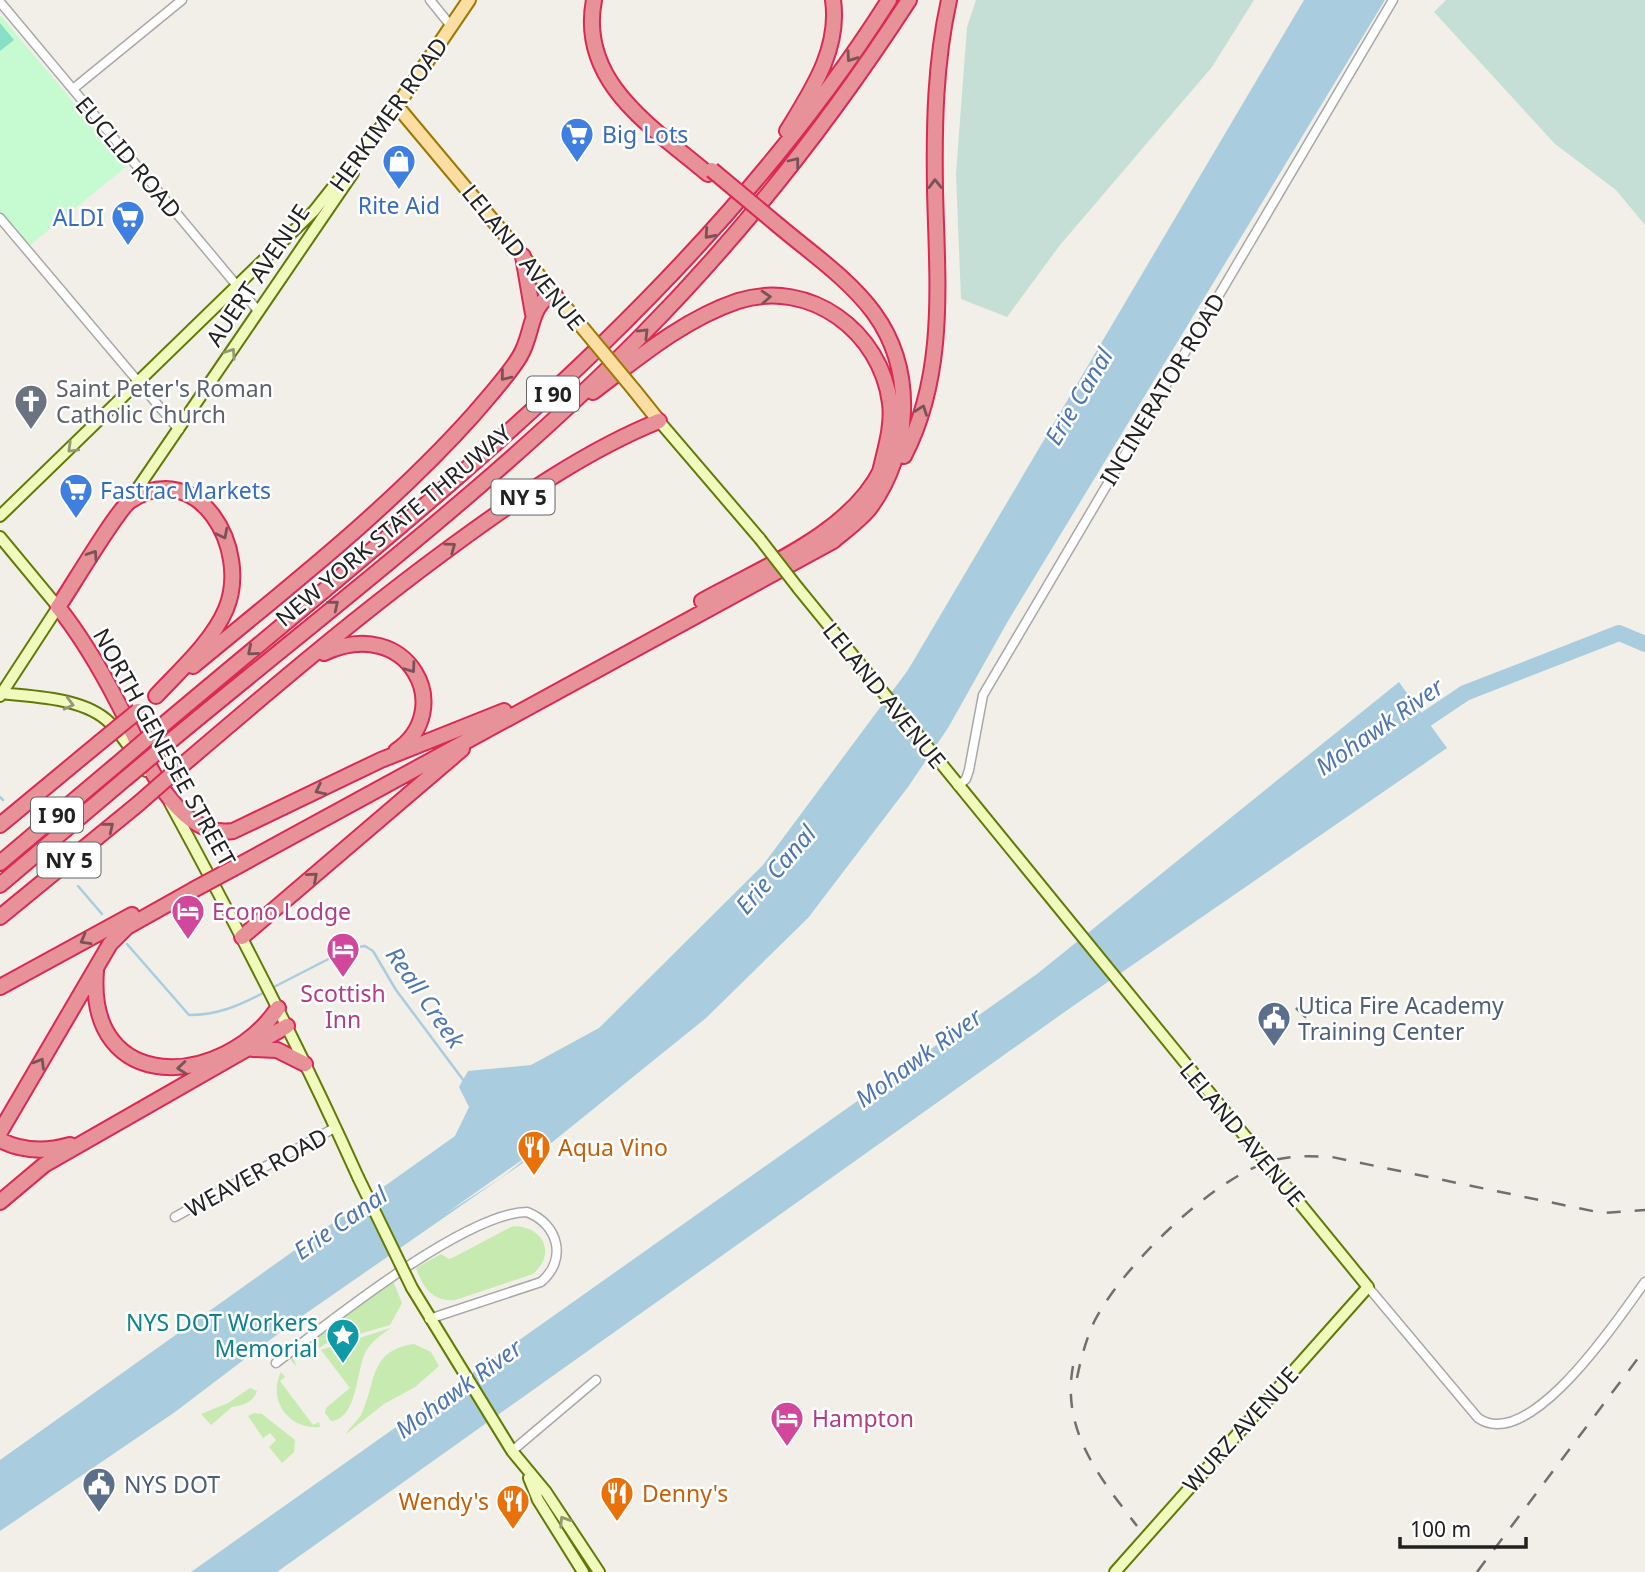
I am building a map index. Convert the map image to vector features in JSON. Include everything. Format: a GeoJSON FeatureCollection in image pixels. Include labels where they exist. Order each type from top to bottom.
{"type":"FeatureCollection","features":[{"type":"Feature","properties":{"kind":"highway"},"geometry":{"type":"LineString","coordinates":[[231,865],[833,541],[868,510],[892,467],[904,419],[903,388],[888,337],[859,293],[626,104],[612,89],[600,65],[594,43],[591,26],[594,0]]}},
{"type":"Feature","properties":{"kind":"highway"},"geometry":{"type":"LineString","coordinates":[[600,0],[598,36],[613,79],[629,99],[710,172]]}},
{"type":"Feature","properties":{"kind":"highway"},"geometry":{"type":"LineString","coordinates":[[751,188],[813,89],[834,33],[833,0]]}},
{"type":"Feature","properties":{"kind":"highway","name":"NEW YORK STATE THRUWAY"},"geometry":{"type":"LineString","coordinates":[[0,863],[541,405],[662,286],[751,188],[821,100],[889,0]]}},
{"type":"Feature","properties":{"kind":"highway","name":"NEW YORK STATE THRUWAY"},"geometry":{"type":"LineString","coordinates":[[0,885],[523,446],[641,336],[764,199],[840,103],[909,0]]}},
{"type":"Feature","properties":{"kind":"highway"},"geometry":{"type":"LineString","coordinates":[[880,491],[892,478],[907,449],[926,399],[934,363],[938,319],[934,113],[937,69],[949,0]]}},
{"type":"Feature","properties":{"kind":"highway"},"geometry":{"type":"LineString","coordinates":[[0,987],[231,865],[827,531],[848,515],[880,472],[892,446],[897,423],[894,377],[878,330],[861,306],[777,228]]}},
{"type":"Feature","properties":{"kind":"highway"},"geometry":{"type":"LineString","coordinates":[[0,825],[298,580],[433,457],[510,370],[526,346],[533,316],[533,296],[523,256]]}},
{"type":"Feature","properties":{"kind":"highway"},"geometry":{"type":"LineString","coordinates":[[533,316],[541,300],[554,293]]}},
{"type":"Feature","properties":{"kind":"highway"},"geometry":{"type":"LineString","coordinates":[[523,446],[678,331],[740,300],[773,296],[812,302],[832,312],[866,342],[881,369],[891,407],[890,429],[880,472]]}},
{"type":"Feature","properties":{"kind":"highway","name":"NY 5"},"geometry":{"type":"LineString","coordinates":[[0,918],[396,587],[482,524],[549,480],[659,421]]}},
{"type":"Feature","properties":{"kind":"highway"},"geometry":{"type":"LineString","coordinates":[[128,502],[163,489],[185,493],[212,515],[224,532],[233,559],[233,586],[220,620],[156,696]]}},
{"type":"Feature","properties":{"kind":"highway","name":"AUERT AVENUE"},"geometry":{"type":"LineString","coordinates":[[58,607],[128,502]]}},
{"type":"Feature","properties":{"kind":"highway","name":"NORTH GENESEE STREET"},"geometry":{"type":"LineString","coordinates":[[58,607],[117,701],[167,798]]}},
{"type":"Feature","properties":{"kind":"highway"},"geometry":{"type":"LineString","coordinates":[[307,661],[335,648],[368,642],[398,653],[409,663],[418,677],[422,694],[418,722],[409,739],[381,760]]}},
{"type":"Feature","properties":{"kind":"highway"},"geometry":{"type":"LineString","coordinates":[[167,798],[197,824],[220,832],[247,825],[381,760],[512,708]]}},
{"type":"Feature","properties":{"kind":"highway"},"geometry":{"type":"LineString","coordinates":[[242,937],[496,724]]}},
{"type":"Feature","properties":{"kind":"highway"},"geometry":{"type":"LineString","coordinates":[[3,1127],[110,944],[127,927],[191,887]]}},
{"type":"Feature","properties":{"kind":"highway"},"geometry":{"type":"LineString","coordinates":[[97,968],[96,1002],[109,1034],[129,1055],[157,1068],[175,1070],[196,1067],[235,1049],[255,1037],[276,1004]]}},
{"type":"Feature","properties":{"kind":"highway"},"geometry":{"type":"LineString","coordinates":[[0,1202],[44,1165],[287,1026]]}},
{"type":"Feature","properties":{"kind":"highway"},"geometry":{"type":"LineString","coordinates":[[248,1050],[265,1047],[277,1049],[305,1064]]}},
{"type":"Feature","properties":{"kind":"highway"},"geometry":{"type":"LineString","coordinates":[[0,1140],[24,1149],[43,1150],[92,1139]]}},
{"type":"Feature","properties":{"kind":"main road","name":"HERKIMER ROAD"},"geometry":{"type":"LineString","coordinates":[[0,516],[139,384],[332,191],[397,106],[470,0]]}},
{"type":"Feature","properties":{"kind":"main road","name":"LELAND AVENUE"},"geometry":{"type":"LineString","coordinates":[[397,106],[760,539],[871,680],[1368,1287]]}},
{"type":"Feature","properties":{"kind":"main road","name":"AUERT AVENUE"},"geometry":{"type":"LineString","coordinates":[[128,502],[397,106]]}},
{"type":"Feature","properties":{"kind":"main road","name":"NORTH GENESEE STREET"},"geometry":{"type":"LineString","coordinates":[[0,537],[58,607]]}},
{"type":"Feature","properties":{"kind":"main road"},"geometry":{"type":"LineString","coordinates":[[58,607],[1,694],[71,704],[107,720],[167,798]]}},
{"type":"Feature","properties":{"kind":"main road","name":"NORTH GENESEE STREET"},"geometry":{"type":"LineString","coordinates":[[167,798],[276,1004],[429,1319],[512,1451],[546,1492],[599,1572]]}},
{"type":"Feature","properties":{"kind":"main road","name":"WURZ AVENUE"},"geometry":{"type":"LineString","coordinates":[[1115,1572],[1368,1287]]}},
{"type":"Feature","properties":{"kind":"main road","name":"NORTH GENESEE STREET"},"geometry":{"type":"LineString","coordinates":[[527,1472],[538,1500],[583,1572]]}},
{"type":"Feature","properties":{"kind":"street"},"geometry":{"type":"LineString","coordinates":[[73,89],[182,0]]}},
{"type":"Feature","properties":{"kind":"street"},"geometry":{"type":"LineString","coordinates":[[430,0],[451,26]]}},
{"type":"Feature","properties":{"kind":"street","name":"INCINERATOR ROAD"},"geometry":{"type":"LineString","coordinates":[[958,786],[966,779],[969,769],[983,695],[1393,0]]}},
{"type":"Feature","properties":{"kind":"street","name":"EUCLID ROAD"},"geometry":{"type":"LineString","coordinates":[[0,2],[259,312]]}},
{"type":"Feature","properties":{"kind":"street"},"geometry":{"type":"LineString","coordinates":[[0,220],[179,430]]}},
{"type":"Feature","properties":{"kind":"street","name":"WEAVER ROAD"},"geometry":{"type":"LineString","coordinates":[[176,1217],[336,1127]]}},
{"type":"Feature","properties":{"kind":"street"},"geometry":{"type":"LineString","coordinates":[[276,1363],[411,1264],[512,1212],[538,1216],[555,1237],[557,1245],[554,1268],[541,1282],[429,1319]]}},
{"type":"Feature","properties":{"kind":"street"},"geometry":{"type":"LineString","coordinates":[[1368,1287],[1478,1418],[1495,1426],[1514,1421],[1549,1398],[1573,1376],[1645,1282]]}},
{"type":"Feature","properties":{"kind":"street"},"geometry":{"type":"LineString","coordinates":[[512,1451],[596,1380]]}},
{"type":"Feature","properties":{"kind":"green space"},"geometry":{"type":"Polygon","coordinates":[[[0,15],[127,166],[29,246],[0,212],[0,15]]]}},
{"type":"Feature","properties":{"kind":"green space"},"geometry":{"type":"Polygon","coordinates":[[[0,23],[14,40],[0,51],[0,23]]]}},
{"type":"Feature","properties":{"kind":"green space"},"geometry":{"type":"Polygon","coordinates":[[[513,1226],[532,1231],[543,1242],[544,1258],[533,1274],[455,1300],[440,1299],[425,1287],[416,1268],[441,1254],[449,1259],[454,1257],[513,1226]]]}},
{"type":"Feature","properties":{"kind":"green space"},"geometry":{"type":"Polygon","coordinates":[[[393,1281],[402,1303],[390,1325],[325,1344],[304,1359],[300,1354],[294,1358],[296,1366],[290,1359],[303,1348],[393,1281]]]}},
{"type":"Feature","properties":{"kind":"green space"},"geometry":{"type":"Polygon","coordinates":[[[391,1328],[366,1351],[351,1403],[340,1418],[331,1421],[325,1413],[326,1408],[350,1388],[321,1350],[391,1328]]]}},
{"type":"Feature","properties":{"kind":"green space"},"geometry":{"type":"Polygon","coordinates":[[[414,1344],[431,1352],[439,1366],[415,1387],[384,1404],[346,1434],[362,1413],[382,1360],[399,1348],[414,1344]]]}},
{"type":"Feature","properties":{"kind":"green space"},"geometry":{"type":"Polygon","coordinates":[[[281,1372],[285,1377],[280,1381],[313,1425],[319,1422],[320,1427],[299,1424],[284,1411],[277,1393],[281,1372]]]}},
{"type":"Feature","properties":{"kind":"green space"},"geometry":{"type":"Polygon","coordinates":[[[250,1388],[257,1391],[250,1401],[232,1407],[211,1425],[201,1414],[228,1403],[250,1388]]]}},
{"type":"Feature","properties":{"kind":"green space"},"geometry":{"type":"Polygon","coordinates":[[[254,1413],[262,1414],[295,1440],[294,1452],[282,1463],[269,1447],[276,1440],[270,1433],[263,1438],[248,1416],[254,1413]]]}},
{"type":"Feature","properties":{"kind":"shaded area"},"geometry":{"type":"Polygon","coordinates":[[[976,0],[1254,0],[1212,67],[1060,245],[1007,317],[961,299],[956,174],[967,27],[976,0]]]}},
{"type":"Feature","properties":{"kind":"shaded area"},"geometry":{"type":"Polygon","coordinates":[[[1446,0],[1645,0],[1645,225],[1616,190],[1555,144],[1434,12],[1446,0]]]}},
{"type":"Feature","properties":{"kind":"water","name":"Erie Canal"},"geometry":{"type":"Polygon","coordinates":[[[1304,0],[1385,0],[1008,621],[948,728],[908,787],[808,918],[706,1018],[550,1144],[295,1321],[175,1412],[0,1531],[0,1460],[455,1136],[469,1107],[459,1087],[468,1071],[531,1065],[599,1028],[763,865],[908,670],[1304,0]]]}},
{"type":"Feature","properties":{"kind":"water"},"geometry":{"type":"Polygon","coordinates":[[[1399,682],[1447,748],[1073,1006],[277,1572],[191,1572],[1037,974],[1399,682]]]}},
{"type":"Feature","properties":{"kind":"pier"},"geometry":{"type":"Polygon","coordinates":[[[546,1143],[501,1178],[445,1214],[546,1143]]]}},
{"type":"Feature","properties":{"kind":"waterway","name":"Mohawk River"},"geometry":{"type":"LineString","coordinates":[[1410,730],[1465,693],[1619,633],[1645,644]]}},
{"type":"Feature","properties":{"kind":"waterway","name":"Reall Creek"},"geometry":{"type":"LineString","coordinates":[[0,797],[3,800]]}},
{"type":"Feature","properties":{"kind":"waterway","name":"Reall Creek"},"geometry":{"type":"LineString","coordinates":[[78,886],[102,914]]}},
{"type":"Feature","properties":{"kind":"waterway","name":"Reall Creek"},"geometry":{"type":"LineString","coordinates":[[127,944],[189,1015],[228,1009],[265,992]]}},
{"type":"Feature","properties":{"kind":"waterway","name":"Reall Creek"},"geometry":{"type":"LineString","coordinates":[[270,989],[350,948],[365,946],[373,951],[396,990],[464,1081]]}},
{"type":"Feature","properties":{"kind":"railway"},"geometry":{"type":"LineString","coordinates":[[1296,1008],[1323,1034]]}},
{"type":"Feature","properties":{"kind":"railway"},"geometry":{"type":"LineString","coordinates":[[1077,1378],[1094,1322],[1107,1300],[1146,1252],[1195,1206],[1245,1172],[1268,1162],[1292,1157],[1332,1157],[1602,1213],[1645,1210]]}},
{"type":"Feature","properties":{"kind":"railway"},"geometry":{"type":"LineString","coordinates":[[1477,1572],[1645,1349]]}},
{"type":"Feature","properties":{"kind":"railway"},"geometry":{"type":"LineString","coordinates":[[1073,1366],[1071,1390],[1078,1433],[1097,1471],[1137,1526]]}},
{"type":"Feature","properties":{"kind":"place","name":"Big Lots"},"geometry":{"type":"Point","coordinates":[577,164]}},
{"type":"Feature","properties":{"kind":"place","name":"Rite Aid"},"geometry":{"type":"Point","coordinates":[399,191]}},
{"type":"Feature","properties":{"kind":"place","name":"ALDI"},"geometry":{"type":"Point","coordinates":[128,247]}},
{"type":"Feature","properties":{"kind":"place","name":"Saint Peter's Roman Catholic Church"},"geometry":{"type":"Point","coordinates":[31,431]}},
{"type":"Feature","properties":{"kind":"place","name":"Fastrac Markets"},"geometry":{"type":"Point","coordinates":[76,520]}},
{"type":"Feature","properties":{"kind":"place","name":"Econo Lodge"},"geometry":{"type":"Point","coordinates":[188,941]}},
{"type":"Feature","properties":{"kind":"place","name":"Scottish Inn"},"geometry":{"type":"Point","coordinates":[343,979]}},
{"type":"Feature","properties":{"kind":"place","name":"Utica Fire Academy Training Center"},"geometry":{"type":"Point","coordinates":[1274,1048]}},
{"type":"Feature","properties":{"kind":"place","name":"Aqua Vino"},"geometry":{"type":"Point","coordinates":[534,1177]}},
{"type":"Feature","properties":{"kind":"place","name":"NYS DOT Workers Memorial"},"geometry":{"type":"Point","coordinates":[343,1365]}},
{"type":"Feature","properties":{"kind":"place","name":"Hampton"},"geometry":{"type":"Point","coordinates":[787,1448]}},
{"type":"Feature","properties":{"kind":"place","name":"NYS DOT"},"geometry":{"type":"Point","coordinates":[99,1514]}},
{"type":"Feature","properties":{"kind":"place","name":"Denny's"},"geometry":{"type":"Point","coordinates":[617,1523]}},
{"type":"Feature","properties":{"kind":"place","name":"Wendy's"},"geometry":{"type":"Point","coordinates":[513,1531]}}]}
